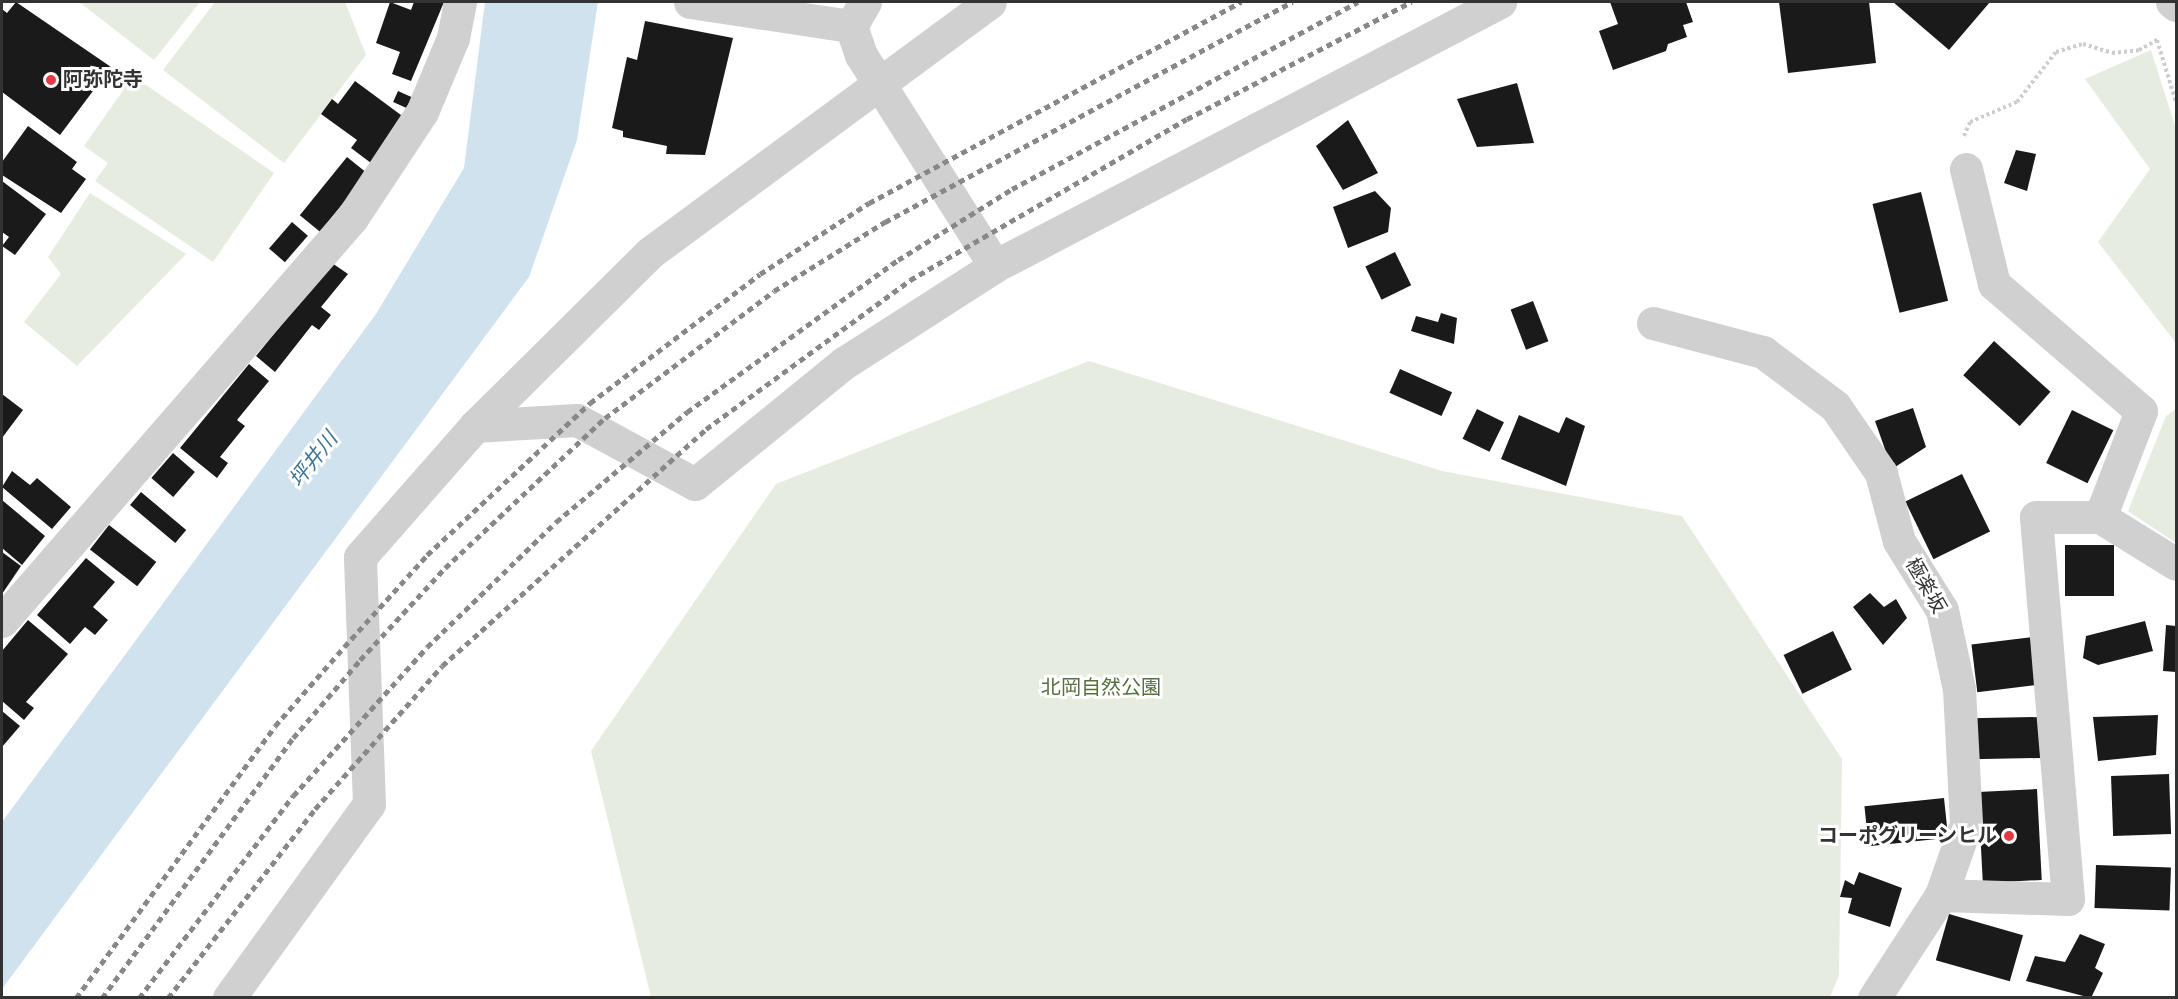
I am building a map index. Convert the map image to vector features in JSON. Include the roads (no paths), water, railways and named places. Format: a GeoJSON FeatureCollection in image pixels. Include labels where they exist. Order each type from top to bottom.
{"type":"FeatureCollection","features":[{"type":"Feature","properties":{"kind":"street"},"geometry":{"type":"LineString","coordinates":[[2,621],[352,218],[422,112],[453,38],[460,2]]}},
{"type":"Feature","properties":{"kind":"street"},"geometry":{"type":"LineString","coordinates":[[690,2],[858,14],[880,86],[995,266]]}},
{"type":"Feature","properties":{"kind":"street"},"geometry":{"type":"LineString","coordinates":[[229,998],[369,804],[360,557],[476,426],[651,252],[880,86],[990,2]]}},
{"type":"Feature","properties":{"kind":"street"},"geometry":{"type":"LineString","coordinates":[[476,426],[577,420],[695,484],[844,363],[995,266],[1500,2]]}},
{"type":"Feature","properties":{"kind":"street"},"geometry":{"type":"LineString","coordinates":[[2172,2],[2176,5]]}},
{"type":"Feature","properties":{"kind":"street"},"geometry":{"type":"LineString","coordinates":[[1966,169],[1994,284],[2141,411],[2100,517]]}},
{"type":"Feature","properties":{"kind":"street","name":"極楽坂"},"geometry":{"type":"LineString","coordinates":[[1653,323],[1763,352],[1835,406],[1881,473],[1899,541],[1942,610],[1959,689],[1966,824],[1941,895],[1874,998]]}},
{"type":"Feature","properties":{"kind":"street"},"geometry":{"type":"LineString","coordinates":[[1941,895],[2068,899],[2036,517],[2100,517],[2176,564]]}},
{"type":"Feature","properties":{"kind":"water","name":"坪井川"},"geometry":{"type":"Polygon","coordinates":[[[485,2],[598,2],[577,140],[529,277],[2,989],[2,822],[376,314],[464,168],[485,2]]]}},
{"type":"Feature","properties":{"kind":"railway"},"geometry":{"type":"LineString","coordinates":[[76,998],[275,726],[427,555],[590,403],[760,274],[869,203],[1241,2]]}},
{"type":"Feature","properties":{"kind":"railway"},"geometry":{"type":"LineString","coordinates":[[102,998],[293,738],[360,660],[445,568],[605,418],[774,291],[885,222],[1292,2]]}},
{"type":"Feature","properties":{"kind":"railway"},"geometry":{"type":"LineString","coordinates":[[139,998],[293,796],[427,647],[556,522],[687,412],[898,260],[1012,189],[1358,2]]}},
{"type":"Feature","properties":{"kind":"railway"},"geometry":{"type":"LineString","coordinates":[[168,998],[315,809],[442,666],[706,429],[910,280],[1187,119],[1411,2]]}},
{"type":"Feature","properties":{"kind":"place","name":"阿弥陀寺"},"geometry":{"type":"Point","coordinates":[51,80]}},
{"type":"Feature","properties":{"kind":"place","name":"コーポグリーンヒル"},"geometry":{"type":"Point","coordinates":[2009,836]}},
{"type":"Feature","properties":{"kind":"park label","name":"北岡自然公園"},"geometry":{"type":"Point","coordinates":[1101,688]}}]}
